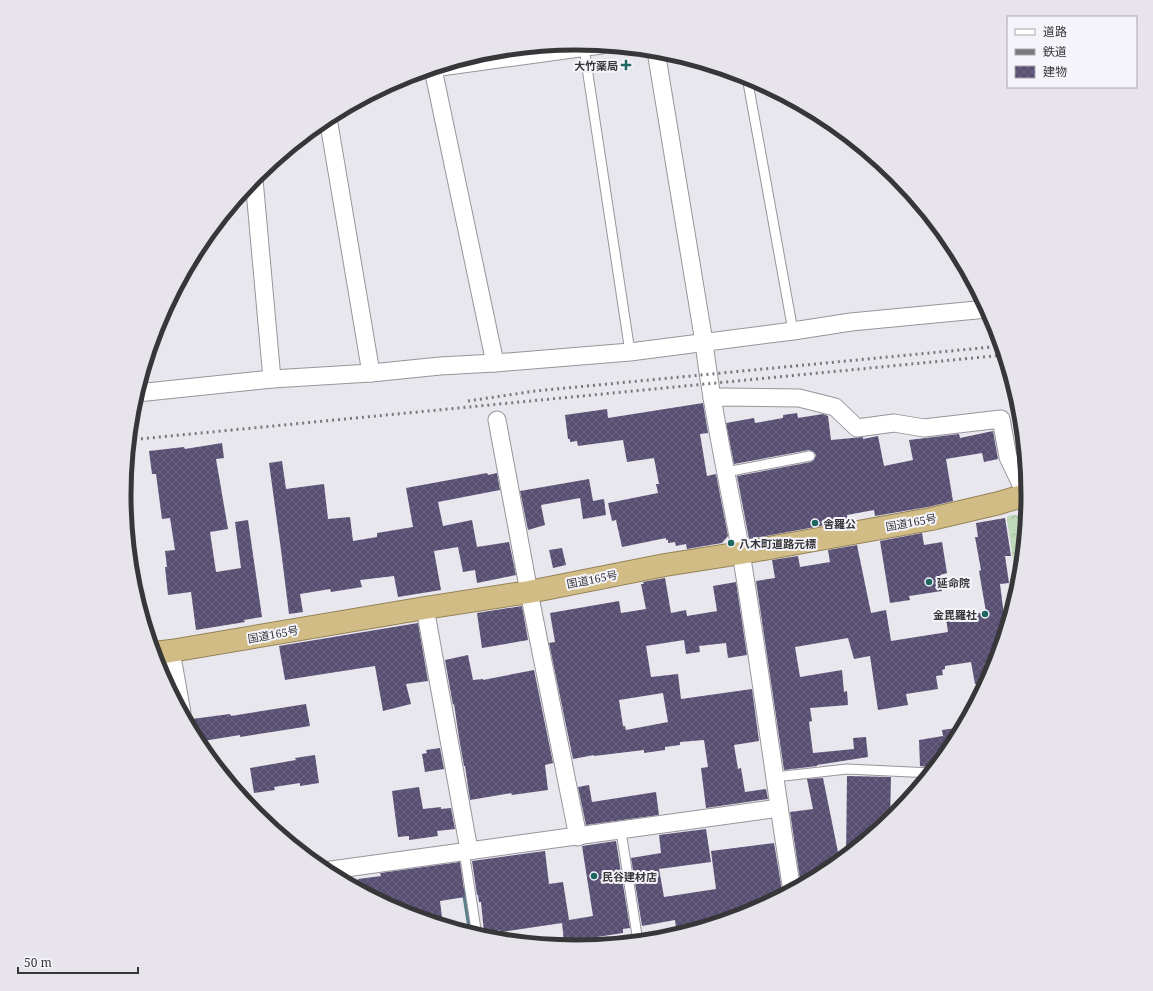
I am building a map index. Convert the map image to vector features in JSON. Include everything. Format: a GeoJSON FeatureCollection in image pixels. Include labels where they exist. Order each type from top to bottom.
{"type":"FeatureCollection","features":[{"type":"Feature","properties":{"kind":"highway","name":"国道165号"},"geometry":{"type":"LineString","coordinates":[[162,652],[529,592],[664,565],[741,553],[931,519],[1022,499]]}},
{"type":"Feature","properties":{"kind":"street"},"geometry":{"type":"LineString","coordinates":[[475,62],[554,51]]}},
{"type":"Feature","properties":{"kind":"street"},"geometry":{"type":"LineString","coordinates":[[657,58],[704,342],[708,375],[741,553],[775,777],[778,808],[791,885]]}},
{"type":"Feature","properties":{"kind":"street"},"geometry":{"type":"LineString","coordinates":[[435,73],[496,363]]}},
{"type":"Feature","properties":{"kind":"street"},"geometry":{"type":"LineString","coordinates":[[329,125],[371,373]]}},
{"type":"Feature","properties":{"kind":"street"},"geometry":{"type":"LineString","coordinates":[[255,187],[272,379]]}},
{"type":"Feature","properties":{"kind":"street"},"geometry":{"type":"LineString","coordinates":[[143,392],[272,379],[371,373],[440,366],[630,352],[851,322],[981,310]]}},
{"type":"Feature","properties":{"kind":"street"},"geometry":{"type":"LineString","coordinates":[[712,398],[799,398],[834,407],[857,428],[894,423],[924,428],[1001,419],[1008,457],[1022,485]]}},
{"type":"Feature","properties":{"kind":"street"},"geometry":{"type":"LineString","coordinates":[[497,420],[529,592],[578,837]]}},
{"type":"Feature","properties":{"kind":"street"},"geometry":{"type":"LineString","coordinates":[[425,608],[467,851]]}},
{"type":"Feature","properties":{"kind":"street"},"geometry":{"type":"LineString","coordinates":[[162,652],[171,680]]}},
{"type":"Feature","properties":{"kind":"street"},"geometry":{"type":"LineString","coordinates":[[335,869],[578,837],[778,808]]}},
{"type":"Feature","properties":{"kind":"lane"},"geometry":{"type":"LineString","coordinates":[[588,50],[630,352]]}},
{"type":"Feature","properties":{"kind":"lane"},"geometry":{"type":"LineString","coordinates":[[748,85],[793,331]]}},
{"type":"Feature","properties":{"kind":"lane"},"geometry":{"type":"LineString","coordinates":[[726,472],[810,456]]}},
{"type":"Feature","properties":{"kind":"lane"},"geometry":{"type":"LineString","coordinates":[[775,777],[847,769],[925,773]]}},
{"type":"Feature","properties":{"kind":"lane"},"geometry":{"type":"LineString","coordinates":[[621,831],[637,937]]}},
{"type":"Feature","properties":{"kind":"lane"},"geometry":{"type":"LineString","coordinates":[[467,851],[475,929]]}},
{"type":"Feature","properties":{"kind":"green space"},"geometry":{"type":"Polygon","coordinates":[[[1017,515],[1020,517],[1021,522],[1015,571],[1007,520],[1007,517],[1017,515]]]}},
{"type":"Feature","properties":{"kind":"building"},"geometry":{"type":"Polygon","coordinates":[[[703,403],[708,433],[700,434],[707,476],[716,474],[728,536],[722,543],[687,549],[686,544],[676,546],[675,542],[668,543],[666,538],[622,547],[616,520],[612,521],[608,503],[658,493],[656,484],[659,484],[654,458],[627,462],[623,440],[578,446],[577,441],[570,442],[570,439],[568,439],[565,415],[607,409],[608,418],[703,403]]]}},
{"type":"Feature","properties":{"kind":"building"},"geometry":{"type":"Polygon","coordinates":[[[797,413],[798,418],[823,414],[828,416],[831,440],[863,437],[863,439],[878,436],[884,466],[913,460],[909,440],[959,434],[960,438],[993,431],[998,459],[984,462],[982,453],[946,459],[953,501],[875,516],[874,510],[847,515],[848,521],[749,539],[737,476],[811,462],[814,460],[816,455],[814,452],[809,450],[734,464],[726,423],[754,418],[755,423],[783,418],[783,415],[797,413]]]}},
{"type":"Feature","properties":{"kind":"building"},"geometry":{"type":"Polygon","coordinates":[[[222,443],[224,458],[216,459],[228,529],[210,532],[216,572],[241,568],[235,522],[248,520],[262,617],[244,620],[245,622],[196,630],[191,592],[168,595],[165,551],[175,550],[170,518],[162,519],[156,474],[152,474],[149,451],[184,447],[185,449],[222,443]]]}},
{"type":"Feature","properties":{"kind":"building"},"geometry":{"type":"Polygon","coordinates":[[[282,461],[286,489],[324,484],[328,519],[350,517],[353,541],[377,537],[377,533],[413,527],[406,488],[487,473],[488,475],[497,473],[500,490],[438,502],[443,526],[472,520],[477,547],[509,542],[516,575],[477,583],[475,570],[463,572],[458,547],[434,551],[441,590],[398,597],[394,576],[360,580],[362,587],[331,592],[330,589],[300,594],[303,612],[289,614],[269,463],[282,461]]]}},
{"type":"Feature","properties":{"kind":"building"},"geometry":{"type":"Polygon","coordinates":[[[589,479],[593,501],[604,499],[606,515],[583,519],[580,498],[541,505],[545,525],[528,530],[520,491],[589,479]]]}},
{"type":"Feature","properties":{"kind":"building"},"geometry":{"type":"Polygon","coordinates":[[[1005,518],[1011,556],[1005,556],[1009,583],[1000,584],[1004,619],[980,683],[975,684],[971,662],[945,666],[945,669],[942,670],[943,675],[936,676],[938,689],[906,694],[908,705],[878,710],[870,656],[854,659],[848,638],[795,647],[800,677],[842,670],[844,692],[847,691],[848,705],[810,708],[812,721],[809,722],[813,753],[854,749],[853,738],[866,737],[868,757],[784,770],[756,581],[775,578],[772,560],[798,556],[800,567],[830,562],[828,550],[857,545],[871,613],[886,610],[891,641],[948,632],[946,618],[986,612],[975,537],[978,537],[976,523],[1005,518]]]}},
{"type":"Feature","properties":{"kind":"building"},"geometry":{"type":"Polygon","coordinates":[[[922,533],[924,545],[942,542],[947,573],[940,575],[942,591],[909,596],[910,600],[890,603],[880,541],[922,533]]]}},
{"type":"Feature","properties":{"kind":"building"},"geometry":{"type":"Polygon","coordinates":[[[562,548],[566,565],[553,568],[549,550],[562,548]]]}},
{"type":"Feature","properties":{"kind":"building"},"geometry":{"type":"Polygon","coordinates":[[[665,578],[671,613],[686,610],[687,616],[717,611],[713,586],[736,582],[747,655],[728,658],[726,643],[699,646],[700,652],[686,654],[684,640],[646,646],[651,677],[678,674],[681,699],[752,689],[759,741],[734,745],[738,769],[741,768],[745,792],[766,789],[768,799],[706,808],[701,768],[708,767],[704,740],[680,742],[680,745],[665,747],[665,750],[644,753],[644,750],[594,755],[573,759],[549,643],[555,642],[550,613],[619,601],[621,613],[646,609],[641,584],[644,584],[643,582],[665,578]],[[663,693],[619,700],[623,726],[625,726],[626,730],[668,722],[663,693]]]}},
{"type":"Feature","properties":{"kind":"building"},"geometry":{"type":"Polygon","coordinates":[[[522,606],[528,640],[482,648],[477,613],[522,606]]]}},
{"type":"Feature","properties":{"kind":"building"},"geometry":{"type":"Polygon","coordinates":[[[418,623],[428,681],[406,684],[411,704],[383,711],[375,666],[285,680],[279,646],[418,623]]]}},
{"type":"Feature","properties":{"kind":"building"},"geometry":{"type":"Polygon","coordinates":[[[468,655],[473,680],[483,680],[534,670],[553,763],[545,765],[548,790],[512,795],[511,793],[470,800],[445,660],[468,655]]]}},
{"type":"Feature","properties":{"kind":"building"},"geometry":{"type":"Polygon","coordinates":[[[306,704],[310,726],[205,741],[192,719],[230,714],[231,716],[306,704]]]}},
{"type":"Feature","properties":{"kind":"building"},"geometry":{"type":"Polygon","coordinates":[[[956,728],[930,767],[920,766],[919,740],[943,736],[942,730],[956,728]]]}},
{"type":"Feature","properties":{"kind":"building"},"geometry":{"type":"Polygon","coordinates":[[[440,748],[444,769],[425,772],[422,754],[427,753],[426,750],[440,748]]]}},
{"type":"Feature","properties":{"kind":"building"},"geometry":{"type":"Polygon","coordinates":[[[315,755],[319,783],[300,786],[300,783],[274,787],[275,790],[254,793],[250,768],[315,755]]]}},
{"type":"Feature","properties":{"kind":"building"},"geometry":{"type":"Polygon","coordinates":[[[847,776],[891,777],[890,813],[846,850],[847,776]]]}},
{"type":"Feature","properties":{"kind":"building"},"geometry":{"type":"Polygon","coordinates":[[[823,778],[839,856],[800,880],[790,812],[813,809],[807,779],[823,778]]]}},
{"type":"Feature","properties":{"kind":"building"},"geometry":{"type":"Polygon","coordinates":[[[589,785],[592,802],[656,792],[659,815],[586,825],[578,787],[589,785]]]}},
{"type":"Feature","properties":{"kind":"building"},"geometry":{"type":"Polygon","coordinates":[[[419,787],[423,809],[441,807],[441,809],[451,808],[455,829],[437,831],[438,836],[409,840],[409,836],[398,837],[392,791],[419,787]]]}},
{"type":"Feature","properties":{"kind":"building"},"geometry":{"type":"Polygon","coordinates":[[[706,829],[711,862],[659,869],[664,897],[716,889],[711,851],[774,843],[782,890],[747,907],[692,926],[676,929],[675,920],[642,926],[631,858],[661,853],[659,835],[706,829]]]}},
{"type":"Feature","properties":{"kind":"building"},"geometry":{"type":"Polygon","coordinates":[[[616,841],[630,928],[623,929],[623,933],[572,941],[564,941],[562,923],[501,932],[500,930],[484,931],[481,902],[479,902],[477,895],[472,861],[545,851],[549,884],[563,882],[569,920],[593,916],[582,846],[616,841]]]}},
{"type":"Feature","properties":{"kind":"building"},"geometry":{"type":"Polygon","coordinates":[[[460,862],[465,897],[440,901],[442,920],[406,907],[379,895],[358,883],[358,879],[381,876],[380,873],[460,862]]]}},
{"type":"Feature","properties":{"kind":"waterway"},"geometry":{"type":"LineString","coordinates":[[464,890],[470,928]]}},
{"type":"Feature","properties":{"kind":"railway"},"geometry":{"type":"LineString","coordinates":[[468,401],[535,391],[996,347]]}},
{"type":"Feature","properties":{"kind":"railway"},"geometry":{"type":"LineString","coordinates":[[135,439],[999,355]]}},
{"type":"Feature","properties":{"kind":"place","name":"大竹薬局"},"geometry":{"type":"Point","coordinates":[626,65]}},
{"type":"Feature","properties":{"kind":"place","name":"舎羅公"},"geometry":{"type":"Point","coordinates":[815,523]}},
{"type":"Feature","properties":{"kind":"place","name":"八木町道路元標"},"geometry":{"type":"Point","coordinates":[731,543]}},
{"type":"Feature","properties":{"kind":"place","name":"延命院"},"geometry":{"type":"Point","coordinates":[929,582]}},
{"type":"Feature","properties":{"kind":"place","name":"金毘羅社"},"geometry":{"type":"Point","coordinates":[985,614]}},
{"type":"Feature","properties":{"kind":"place","name":"民谷建材店"},"geometry":{"type":"Point","coordinates":[594,876]}}]}
